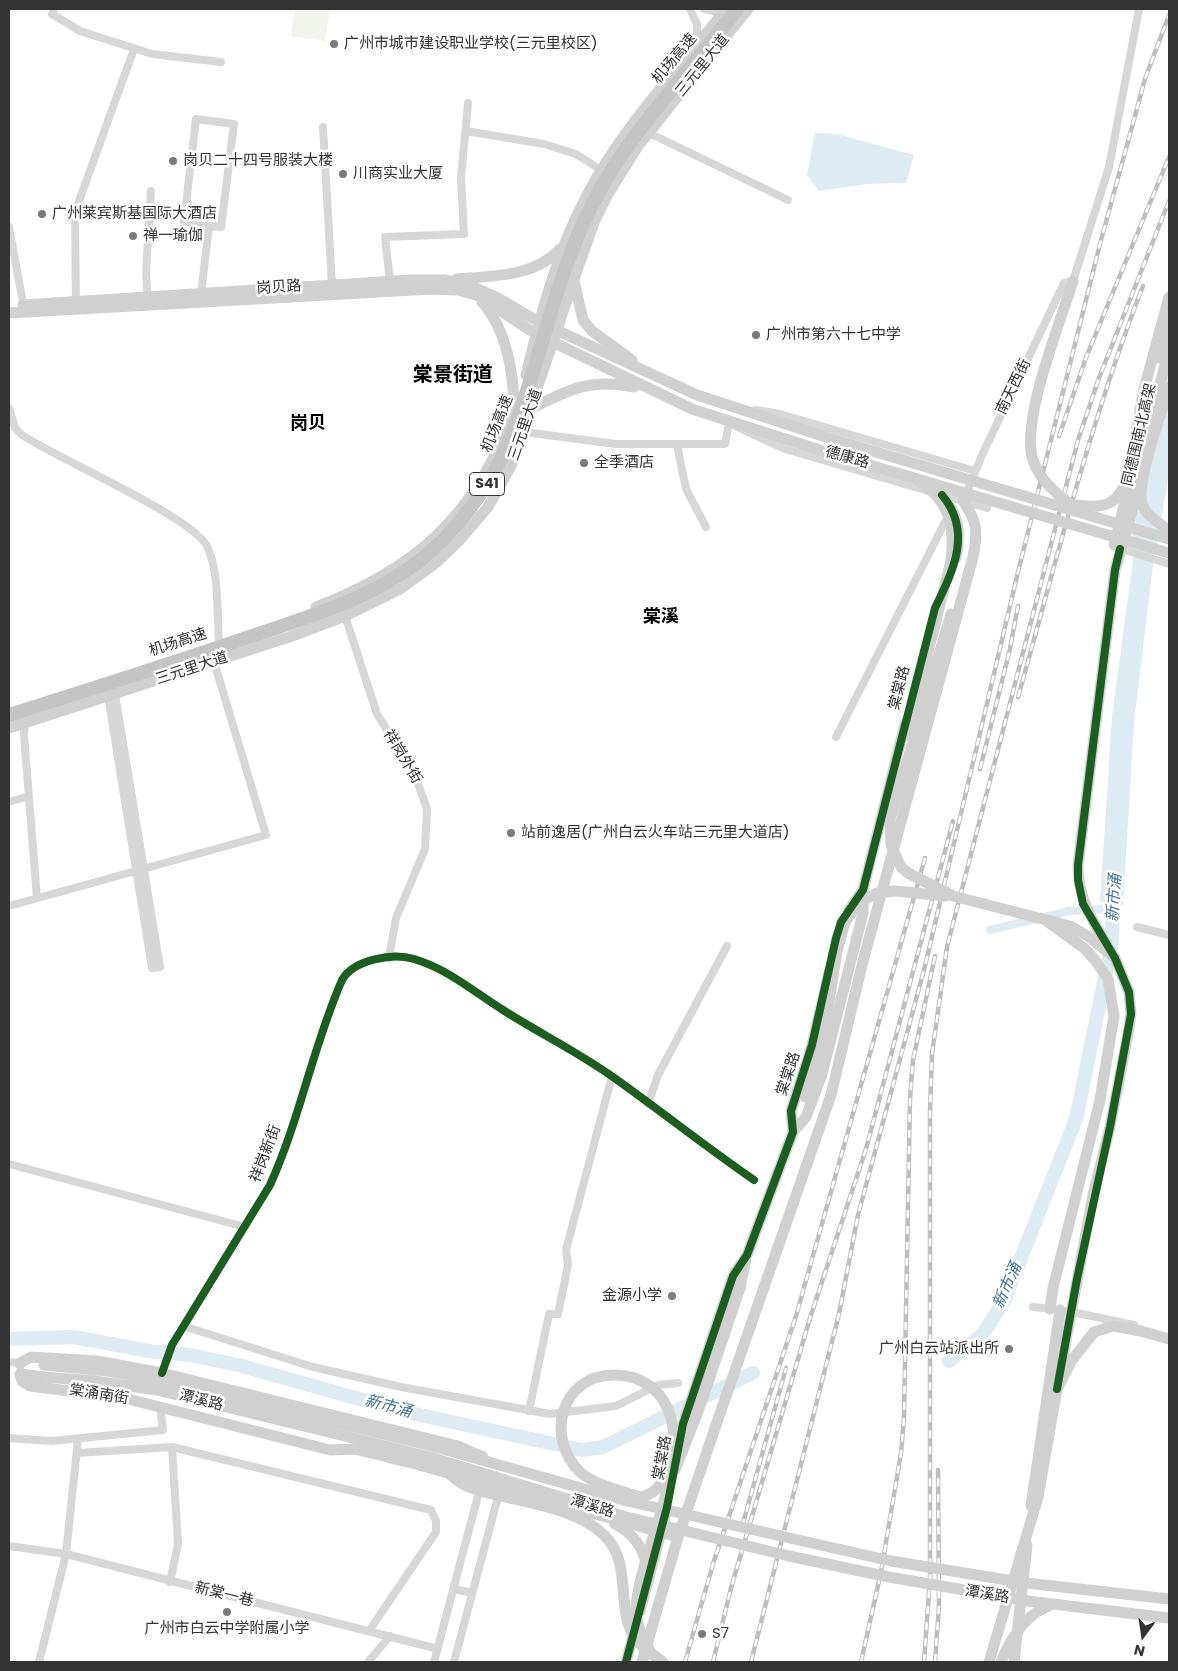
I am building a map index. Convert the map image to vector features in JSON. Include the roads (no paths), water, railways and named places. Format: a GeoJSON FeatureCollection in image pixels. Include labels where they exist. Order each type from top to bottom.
{"type":"FeatureCollection","features":[{"type":"Feature","properties":{"kind":"highway","name":"机场高速"},"geometry":{"type":"LineString","coordinates":[[9,715],[328,609],[393,578],[441,542],[480,495],[507,448],[520,415],[568,262],[591,207],[603,184],[635,134],[737,9]]}},
{"type":"Feature","properties":{"kind":"main road","name":"三元里大道"},"geometry":{"type":"LineString","coordinates":[[9,728],[214,662],[346,616],[406,585],[437,562],[459,541],[479,519],[497,493],[511,466],[526,428],[574,279],[601,208],[618,175],[748,9]]}},
{"type":"Feature","properties":{"kind":"main road","name":"三元里大道"},"geometry":{"type":"LineString","coordinates":[[9,709],[220,641],[298,614],[347,594],[386,575],[416,555],[441,532],[468,498],[494,456],[512,414],[539,322],[565,244],[581,204],[601,170],[637,118],[724,11]]}},
{"type":"Feature","properties":{"kind":"main road"},"geometry":{"type":"LineString","coordinates":[[444,280],[525,270],[553,257],[565,244]]}},
{"type":"Feature","properties":{"kind":"main road"},"geometry":{"type":"LineString","coordinates":[[574,279],[583,320],[592,331],[658,378]]}},
{"type":"Feature","properties":{"kind":"main road","name":"岗贝路"},"geometry":{"type":"LineString","coordinates":[[148,302],[201,294],[390,281],[444,280],[481,290],[539,322]]}},
{"type":"Feature","properties":{"kind":"main road"},"geometry":{"type":"LineString","coordinates":[[1072,504],[1052,489],[1040,475],[1033,463],[1029,434],[1036,401],[1073,281]]}},
{"type":"Feature","properties":{"kind":"main road","name":"岗贝路"},"geometry":{"type":"LineString","coordinates":[[9,305],[24,308],[432,289],[457,290],[476,295],[536,334]]}},
{"type":"Feature","properties":{"kind":"main road"},"geometry":{"type":"LineString","coordinates":[[476,295],[489,310],[503,339],[511,367],[512,414],[523,418],[526,428]]}},
{"type":"Feature","properties":{"kind":"main road"},"geometry":{"type":"LineString","coordinates":[[1039,500],[1094,506],[1112,503],[1120,496],[1125,487],[1143,392],[1169,297]]}},
{"type":"Feature","properties":{"kind":"main road","name":"岗贝路"},"geometry":{"type":"LineString","coordinates":[[9,313],[24,308]]}},
{"type":"Feature","properties":{"kind":"main road","name":"德康路"},"geometry":{"type":"LineString","coordinates":[[539,322],[658,378],[732,408],[1169,539]]}},
{"type":"Feature","properties":{"kind":"main road","name":"同德围南北高架"},"geometry":{"type":"LineString","coordinates":[[989,1662],[1038,1497],[1077,1279],[1128,1034],[1130,1014],[1129,992],[1115,958],[1084,904],[1078,880],[1078,865],[1115,570],[1130,482],[1169,325]]}},
{"type":"Feature","properties":{"kind":"main road","name":"德康路"},"geometry":{"type":"LineString","coordinates":[[536,334],[653,392],[729,423],[902,474],[1168,560]]}},
{"type":"Feature","properties":{"kind":"main road","name":"同德围南北高架"},"geometry":{"type":"LineString","coordinates":[[1149,404],[1169,350]]}},
{"type":"Feature","properties":{"kind":"main road"},"geometry":{"type":"LineString","coordinates":[[532,408],[572,388],[586,384],[622,385],[653,392]]}},
{"type":"Feature","properties":{"kind":"main road"},"geometry":{"type":"LineString","coordinates":[[1169,387],[1145,473],[1142,504],[1150,516],[1169,531]]}},
{"type":"Feature","properties":{"kind":"main road"},"geometry":{"type":"LineString","coordinates":[[884,806],[902,756],[951,561],[954,539],[952,523],[946,507],[925,486],[902,474]]}},
{"type":"Feature","properties":{"kind":"main road","name":"棠棠路"},"geometry":{"type":"LineString","coordinates":[[642,1662],[678,1537],[742,1348],[829,1104],[842,1056],[863,961],[973,557],[976,528],[974,516],[958,502],[942,495]]}},
{"type":"Feature","properties":{"kind":"main road","name":"棠棠路"},"geometry":{"type":"LineString","coordinates":[[626,1662],[668,1507],[683,1424],[733,1276],[747,1255],[793,1132],[791,1111],[812,1045],[836,938],[841,922],[863,890],[935,608],[952,573],[958,537],[956,519],[958,502]]}},
{"type":"Feature","properties":{"kind":"main road"},"geometry":{"type":"LineString","coordinates":[[973,557],[951,614],[890,819],[890,839],[895,856],[901,867],[921,881],[953,896],[1048,922],[1070,926],[1088,936],[1115,958]]}},
{"type":"Feature","properties":{"kind":"main road"},"geometry":{"type":"LineString","coordinates":[[116,693],[120,673]]}},
{"type":"Feature","properties":{"kind":"main road"},"geometry":{"type":"LineString","coordinates":[[876,841],[881,835],[888,835],[892,838],[894,847]]}},
{"type":"Feature","properties":{"kind":"main road"},"geometry":{"type":"LineString","coordinates":[[793,1132],[806,1117],[830,1049],[863,913],[863,890]]}},
{"type":"Feature","properties":{"kind":"main road"},"geometry":{"type":"LineString","coordinates":[[793,1132],[805,1097],[826,1021],[837,951],[845,922],[859,903],[877,893],[895,892],[953,896]]}},
{"type":"Feature","properties":{"kind":"main road"},"geometry":{"type":"LineString","coordinates":[[1014,1662],[1029,1516],[1055,1309],[1053,1288],[1100,1100],[1114,1016],[1108,979],[1095,960],[1084,948],[1048,922]]}},
{"type":"Feature","properties":{"kind":"main road"},"geometry":{"type":"LineString","coordinates":[[652,1654],[644,1640],[638,1623],[636,1614],[637,1597],[668,1487],[699,1410],[740,1288],[747,1255]]}},
{"type":"Feature","properties":{"kind":"main road"},"geometry":{"type":"LineString","coordinates":[[1057,1389],[1072,1360],[1094,1332],[1113,1326],[1169,1337]]}},
{"type":"Feature","properties":{"kind":"main road","name":"棠涌南街"},"geometry":{"type":"LineString","coordinates":[[603,1516],[419,1465],[355,1450],[330,1450],[124,1398],[30,1386],[22,1381],[16,1366],[31,1357],[56,1358],[97,1361],[162,1373],[421,1436],[458,1446],[488,1460],[622,1496]]}},
{"type":"Feature","properties":{"kind":"main road","name":"潭溪路"},"geometry":{"type":"LineString","coordinates":[[16,1366],[94,1381],[157,1390],[430,1457],[623,1516],[889,1578],[1028,1602],[1169,1618]]}},
{"type":"Feature","properties":{"kind":"main road","name":"潭溪路"},"geometry":{"type":"LineString","coordinates":[[44,1371],[107,1371],[160,1380],[432,1446],[627,1501],[910,1564],[1026,1583],[1169,1599]]}},
{"type":"Feature","properties":{"kind":"main road"},"geometry":{"type":"LineString","coordinates":[[655,1506],[645,1499],[612,1488],[582,1474],[569,1458],[561,1440],[561,1421],[564,1410],[574,1394],[586,1383],[608,1375],[632,1377],[658,1393],[671,1418],[674,1439],[668,1487]]}},
{"type":"Feature","properties":{"kind":"main road"},"geometry":{"type":"LineString","coordinates":[[419,1465],[428,1453],[426,1442],[421,1436]]}},
{"type":"Feature","properties":{"kind":"main road"},"geometry":{"type":"LineString","coordinates":[[622,1496],[642,1498],[650,1496],[656,1490],[679,1445]]}},
{"type":"Feature","properties":{"kind":"main road"},"geometry":{"type":"LineString","coordinates":[[430,1457],[466,1486],[562,1513],[589,1523],[603,1535],[613,1545],[619,1558],[624,1584],[626,1618],[631,1632],[638,1643],[662,1662]]}},
{"type":"Feature","properties":{"kind":"main road"},"geometry":{"type":"LineString","coordinates":[[622,1496],[687,1512]]}},
{"type":"Feature","properties":{"kind":"main road"},"geometry":{"type":"LineString","coordinates":[[603,1516],[678,1537]]}},
{"type":"Feature","properties":{"kind":"main road"},"geometry":{"type":"LineString","coordinates":[[603,1516],[631,1533],[639,1543],[649,1575]]}},
{"type":"Feature","properties":{"kind":"main road"},"geometry":{"type":"LineString","coordinates":[[1001,1662],[1010,1641],[1019,1628],[1046,1607],[1056,1603],[1169,1613]]}},
{"type":"Feature","properties":{"kind":"street"},"geometry":{"type":"LineString","coordinates":[[54,9],[52,14],[80,31],[152,54],[221,62]]}},
{"type":"Feature","properties":{"kind":"street"},"geometry":{"type":"LineString","coordinates":[[690,9],[697,24],[697,43]]}},
{"type":"Feature","properties":{"kind":"street"},"geometry":{"type":"LineString","coordinates":[[704,9],[724,11]]}},
{"type":"Feature","properties":{"kind":"street"},"geometry":{"type":"LineString","coordinates":[[1073,281],[1109,167],[1139,9]]}},
{"type":"Feature","properties":{"kind":"street"},"geometry":{"type":"LineString","coordinates":[[76,306],[75,212],[134,48]]}},
{"type":"Feature","properties":{"kind":"street"},"geometry":{"type":"LineString","coordinates":[[390,281],[386,237],[464,234],[460,178],[468,103]]}},
{"type":"Feature","properties":{"kind":"street"},"geometry":{"type":"LineString","coordinates":[[196,119],[234,124],[221,227],[209,226],[184,221],[196,119]]}},
{"type":"Feature","properties":{"kind":"street"},"geometry":{"type":"LineString","coordinates":[[323,127],[332,285]]}},
{"type":"Feature","properties":{"kind":"street"},"geometry":{"type":"LineString","coordinates":[[466,131],[544,144],[576,154],[601,170]]}},
{"type":"Feature","properties":{"kind":"street"},"geometry":{"type":"LineString","coordinates":[[649,133],[788,200]]}},
{"type":"Feature","properties":{"kind":"street"},"geometry":{"type":"LineString","coordinates":[[148,302],[146,273],[151,191]]}},
{"type":"Feature","properties":{"kind":"street"},"geometry":{"type":"LineString","coordinates":[[201,294],[209,226]]}},
{"type":"Feature","properties":{"kind":"street"},"geometry":{"type":"LineString","coordinates":[[9,227],[24,308]]}},
{"type":"Feature","properties":{"kind":"street","name":"南天西街"},"geometry":{"type":"LineString","coordinates":[[836,737],[975,471],[1064,283],[1073,281]]}},
{"type":"Feature","properties":{"kind":"street"},"geometry":{"type":"LineString","coordinates":[[9,408],[15,428],[22,435],[171,516],[202,539],[207,546],[214,572],[220,641]]}},
{"type":"Feature","properties":{"kind":"street"},"geometry":{"type":"LineString","coordinates":[[732,408],[780,414],[975,471]]}},
{"type":"Feature","properties":{"kind":"street"},"geometry":{"type":"LineString","coordinates":[[526,428],[616,444],[725,444],[729,423],[784,449],[942,495]]}},
{"type":"Feature","properties":{"kind":"street"},"geometry":{"type":"LineString","coordinates":[[677,445],[686,489],[706,528]]}},
{"type":"Feature","properties":{"kind":"street"},"geometry":{"type":"LineString","coordinates":[[890,480],[898,448]]}},
{"type":"Feature","properties":{"kind":"street"},"geometry":{"type":"LineString","coordinates":[[958,502],[987,508]]}},
{"type":"Feature","properties":{"kind":"street"},"geometry":{"type":"LineString","coordinates":[[1120,549],[1168,560]]}},
{"type":"Feature","properties":{"kind":"street","name":"祥岗外街"},"geometry":{"type":"LineString","coordinates":[[346,616],[377,714],[414,772],[427,810],[424,849],[396,918],[389,958]]}},
{"type":"Feature","properties":{"kind":"street"},"geometry":{"type":"LineString","coordinates":[[9,906],[266,835],[214,662]]}},
{"type":"Feature","properties":{"kind":"street"},"geometry":{"type":"LineString","coordinates":[[116,693],[152,968],[160,967],[140,870]]}},
{"type":"Feature","properties":{"kind":"street"},"geometry":{"type":"LineString","coordinates":[[25,723],[24,735],[37,898]]}},
{"type":"Feature","properties":{"kind":"street"},"geometry":{"type":"LineString","coordinates":[[9,802],[29,796]]}},
{"type":"Feature","properties":{"kind":"street"},"geometry":{"type":"LineString","coordinates":[[1138,928],[1169,936]]}},
{"type":"Feature","properties":{"kind":"street"},"geometry":{"type":"LineString","coordinates":[[648,1104],[658,1075],[727,946]]}},
{"type":"Feature","properties":{"kind":"street","name":"祥岗新街"},"geometry":{"type":"LineString","coordinates":[[162,1373],[168,1361],[172,1345],[277,1170],[342,980],[348,971],[360,965],[389,958],[406,957],[442,970],[612,1076],[754,1180]]}},
{"type":"Feature","properties":{"kind":"street"},"geometry":{"type":"LineString","coordinates":[[529,1411],[549,1314],[558,1314],[568,1265],[566,1250],[612,1076]]}},
{"type":"Feature","properties":{"kind":"street"},"geometry":{"type":"LineString","coordinates":[[9,1164],[244,1227]]}},
{"type":"Feature","properties":{"kind":"street"},"geometry":{"type":"LineString","coordinates":[[1034,1307],[1120,1321],[1169,1337]]}},
{"type":"Feature","properties":{"kind":"street"},"geometry":{"type":"LineString","coordinates":[[183,1326],[313,1367],[550,1414],[616,1406],[658,1385],[678,1383]]}},
{"type":"Feature","properties":{"kind":"street"},"geometry":{"type":"LineString","coordinates":[[9,1438],[36,1441],[78,1440],[162,1430],[160,1406]]}},
{"type":"Feature","properties":{"kind":"street"},"geometry":{"type":"LineString","coordinates":[[39,1662],[66,1554],[78,1440]]}},
{"type":"Feature","properties":{"kind":"street"},"geometry":{"type":"LineString","coordinates":[[77,1453],[172,1447],[432,1510],[436,1521],[436,1532],[370,1631]]}},
{"type":"Feature","properties":{"kind":"street"},"geometry":{"type":"LineString","coordinates":[[170,1582],[178,1544],[172,1447]]}},
{"type":"Feature","properties":{"kind":"street"},"geometry":{"type":"LineString","coordinates":[[434,1662],[488,1460]]}},
{"type":"Feature","properties":{"kind":"street"},"geometry":{"type":"LineString","coordinates":[[454,1662],[506,1465]]}},
{"type":"Feature","properties":{"kind":"street","name":"新棠一巷"},"geometry":{"type":"LineString","coordinates":[[9,1546],[66,1554],[170,1582],[438,1648]]}},
{"type":"Feature","properties":{"kind":"street"},"geometry":{"type":"LineString","coordinates":[[454,1589],[472,1593]]}},
{"type":"Feature","properties":{"kind":"street"},"geometry":{"type":"LineString","coordinates":[[368,1662],[390,1636]]}},
{"type":"Feature","properties":{"kind":"water"},"geometry":{"type":"Polygon","coordinates":[[[815,133],[837,134],[914,155],[906,183],[866,184],[819,191],[807,175],[815,133]]]}},
{"type":"Feature","properties":{"kind":"water"},"geometry":{"type":"Polygon","coordinates":[[[1169,346],[1169,474],[1153,565],[1134,722],[1123,905],[1100,902],[1112,716],[1133,560],[1133,514],[1169,346]]]}},
{"type":"Feature","properties":{"kind":"waterway","name":"新市涌"},"geometry":{"type":"LineString","coordinates":[[949,1361],[982,1335],[1004,1301],[1076,1119],[1111,948],[1114,887]]}},
{"type":"Feature","properties":{"kind":"waterway"},"geometry":{"type":"LineString","coordinates":[[990,930],[1069,911],[1113,909]]}},
{"type":"Feature","properties":{"kind":"waterway","name":"新市涌"},"geometry":{"type":"LineString","coordinates":[[9,1339],[73,1337],[149,1351],[190,1355],[238,1365],[406,1412],[582,1450],[603,1447],[753,1373]]}},
{"type":"Feature","properties":{"kind":"railway"},"geometry":{"type":"LineString","coordinates":[[751,1662],[839,1314],[858,1215],[925,966],[1018,572],[1100,244],[1145,79],[1169,15]]}},
{"type":"Feature","properties":{"kind":"railway"},"geometry":{"type":"LineString","coordinates":[[1059,436],[1087,355],[1169,157]]}},
{"type":"Feature","properties":{"kind":"railway"},"geometry":{"type":"LineString","coordinates":[[924,1662],[930,1579],[930,1110],[932,1054],[947,947],[1078,440],[1099,378],[1169,201]]}},
{"type":"Feature","properties":{"kind":"railway"},"geometry":{"type":"LineString","coordinates":[[1018,697],[1091,438],[1124,336],[1143,286]]}},
{"type":"Feature","properties":{"kind":"railway"},"geometry":{"type":"LineString","coordinates":[[980,769],[1010,649],[1018,606]]}},
{"type":"Feature","properties":{"kind":"railway"},"geometry":{"type":"LineString","coordinates":[[713,1662],[731,1588],[810,1318],[866,1149],[953,821]]}},
{"type":"Feature","properties":{"kind":"railway"},"geometry":{"type":"LineString","coordinates":[[685,1662],[713,1564],[796,1316],[925,858]]}},
{"type":"Feature","properties":{"kind":"railway"},"geometry":{"type":"LineString","coordinates":[[861,1662],[881,1572],[901,1453],[904,1417],[910,1099],[913,1060],[935,956]]}},
{"type":"Feature","properties":{"kind":"railway"},"geometry":{"type":"LineString","coordinates":[[742,1527],[786,1368]]}},
{"type":"Feature","properties":{"kind":"railway"},"geometry":{"type":"LineString","coordinates":[[935,1662],[939,1606],[938,1470]]}},
{"type":"Feature","properties":{"kind":"place","name":"广州市城市建设职业学校(三元里校区)"},"geometry":{"type":"Point","coordinates":[334,44]}},
{"type":"Feature","properties":{"kind":"place","name":"岗贝二十四号服装大楼"},"geometry":{"type":"Point","coordinates":[173,161]}},
{"type":"Feature","properties":{"kind":"place","name":"川商实业大厦"},"geometry":{"type":"Point","coordinates":[343,174]}},
{"type":"Feature","properties":{"kind":"place","name":"广州莱宾斯基国际大酒店"},"geometry":{"type":"Point","coordinates":[42,214]}},
{"type":"Feature","properties":{"kind":"place","name":"禅一瑜伽"},"geometry":{"type":"Point","coordinates":[133,236]}},
{"type":"Feature","properties":{"kind":"place","name":"广州市第六十七中学"},"geometry":{"type":"Point","coordinates":[756,335]}},
{"type":"Feature","properties":{"kind":"place","name":"全季酒店"},"geometry":{"type":"Point","coordinates":[584,463]}},
{"type":"Feature","properties":{"kind":"place","name":"站前逸居(广州白云火车站三元里大道店)"},"geometry":{"type":"Point","coordinates":[511,833]}},
{"type":"Feature","properties":{"kind":"place","name":"金源小学"},"geometry":{"type":"Point","coordinates":[672,1296]}},
{"type":"Feature","properties":{"kind":"place","name":"广州白云站派出所"},"geometry":{"type":"Point","coordinates":[1009,1349]}},
{"type":"Feature","properties":{"kind":"place","name":"广州市白云中学附属小学"},"geometry":{"type":"Point","coordinates":[227,1612]}},
{"type":"Feature","properties":{"kind":"place","name":"S7"},"geometry":{"type":"Point","coordinates":[702,1634]}},
{"type":"Feature","properties":{"kind":"district","name":"棠景街道"},"geometry":{"type":"Point","coordinates":[453,376]}},
{"type":"Feature","properties":{"kind":"district","name":"岗贝"},"geometry":{"type":"Point","coordinates":[308,424]}},
{"type":"Feature","properties":{"kind":"district","name":"棠溪"},"geometry":{"type":"Point","coordinates":[661,617]}}]}
